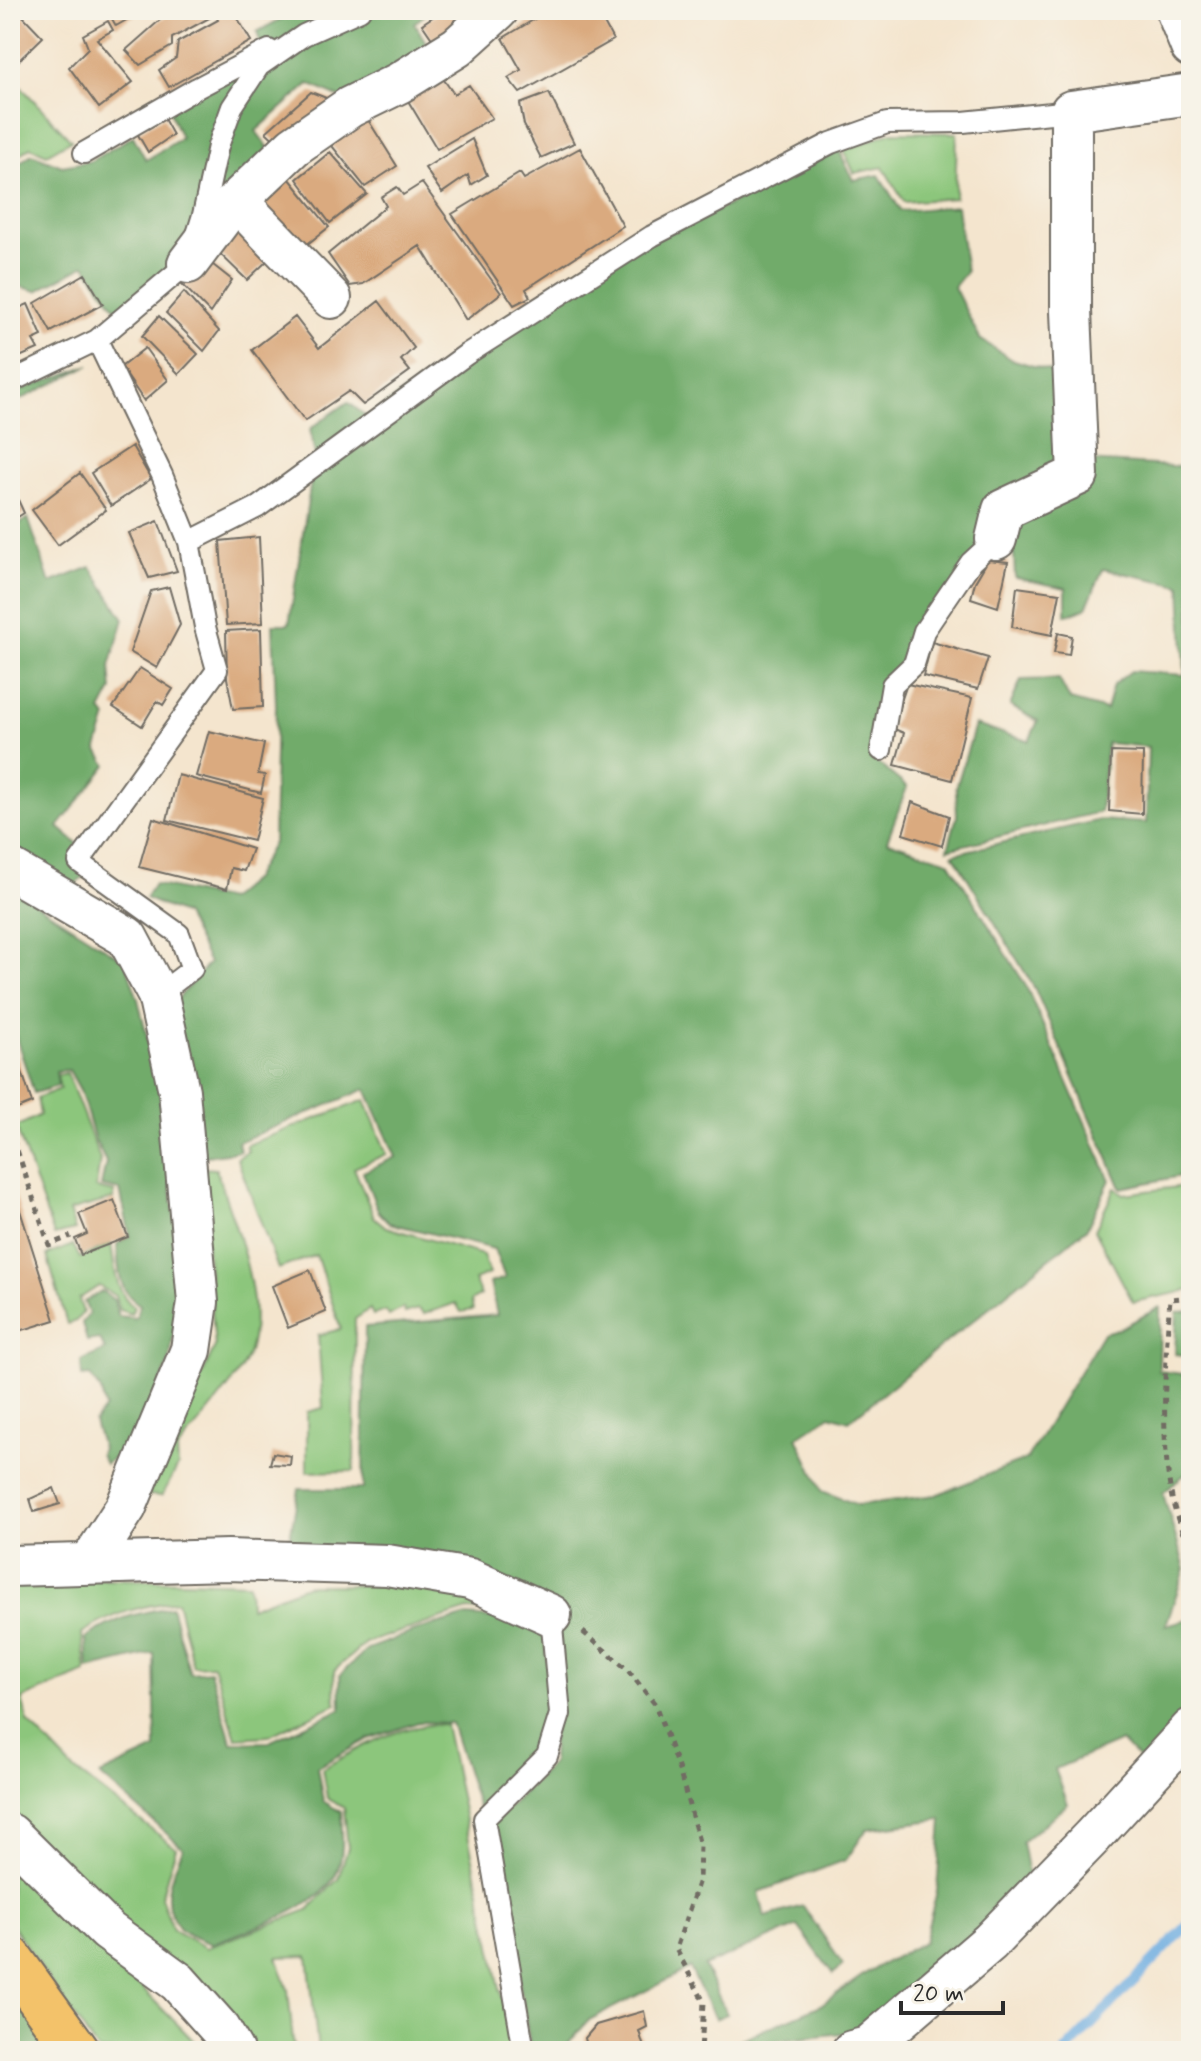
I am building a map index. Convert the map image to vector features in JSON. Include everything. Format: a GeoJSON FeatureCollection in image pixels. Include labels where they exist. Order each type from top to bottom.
{"type":"FeatureCollection","features":[{"type":"Feature","properties":{"kind":"highway"},"geometry":{"type":"LineString","coordinates":[[10,1958],[77,2051]]}},
{"type":"Feature","properties":{"kind":"street"},"geometry":{"type":"LineString","coordinates":[[188,263],[237,201],[294,146],[350,107],[399,83],[457,47],[498,10]]}},
{"type":"Feature","properties":{"kind":"street"},"geometry":{"type":"LineString","coordinates":[[996,539],[1003,510],[1078,475],[1071,311],[1071,111],[1191,94]]}},
{"type":"Feature","properties":{"kind":"street"},"geometry":{"type":"LineString","coordinates":[[237,201],[331,298]]}},
{"type":"Feature","properties":{"kind":"street"},"geometry":{"type":"LineString","coordinates":[[10,869],[127,937],[158,995],[179,1091],[198,1302],[191,1350],[126,1507],[89,1564]]}},
{"type":"Feature","properties":{"kind":"street"},"geometry":{"type":"LineString","coordinates":[[10,1566],[228,1560],[387,1565],[470,1579],[551,1615]]}},
{"type":"Feature","properties":{"kind":"street"},"geometry":{"type":"LineString","coordinates":[[863,2050],[990,1942],[1191,1729]]}},
{"type":"Feature","properties":{"kind":"street"},"geometry":{"type":"LineString","coordinates":[[10,1834],[108,1931],[178,1982],[220,2029],[233,2051]]}},
{"type":"Feature","properties":{"kind":"lane"},"geometry":{"type":"LineString","coordinates":[[84,153],[250,58],[360,10]]}},
{"type":"Feature","properties":{"kind":"lane"},"geometry":{"type":"LineString","coordinates":[[10,382],[97,340],[188,263],[203,215],[218,146],[232,107],[259,66],[304,35]]}},
{"type":"Feature","properties":{"kind":"lane"},"geometry":{"type":"LineString","coordinates":[[189,542],[258,507],[467,354],[652,236],[831,143],[887,123],[963,122],[1071,111]]}},
{"type":"Feature","properties":{"kind":"lane"},"geometry":{"type":"LineString","coordinates":[[97,340],[162,475],[189,542],[205,627],[217,670],[79,862],[179,934],[192,969],[158,995]]}},
{"type":"Feature","properties":{"kind":"lane"},"geometry":{"type":"LineString","coordinates":[[881,750],[892,685],[914,664],[924,631],[971,562],[996,539]]}},
{"type":"Feature","properties":{"kind":"lane"},"geometry":{"type":"LineString","coordinates":[[524,2051],[484,1819],[547,1756],[560,1714],[551,1615]]}},
{"type":"Feature","properties":{"kind":"path"},"geometry":{"type":"LineString","coordinates":[[10,1145],[15,1144],[49,1245],[71,1236]]}},
{"type":"Feature","properties":{"kind":"path"},"geometry":{"type":"LineString","coordinates":[[1191,1297],[1170,1299],[1166,1431],[1172,1497],[1191,1557]]}},
{"type":"Feature","properties":{"kind":"path"},"geometry":{"type":"LineString","coordinates":[[551,1615],[586,1634],[626,1668],[655,1704],[680,1773],[700,1845],[700,1857],[699,1880],[676,1949],[704,2002],[701,2051]]}},
{"type":"Feature","properties":{"kind":"green space"},"geometry":{"type":"Polygon","coordinates":[[[297,10],[305,10],[310,18],[330,10],[432,10],[414,23],[432,52],[344,100],[309,84],[256,131],[272,153],[183,257],[119,313],[85,265],[37,291],[10,284],[10,169],[32,154],[62,166],[91,161],[133,136],[146,160],[181,138],[165,100],[261,45],[257,32],[297,10]]]}},
{"type":"Feature","properties":{"kind":"green space"},"geometry":{"type":"Polygon","coordinates":[[[10,75],[71,140],[47,154],[30,147],[10,162],[10,75]]]}},
{"type":"Feature","properties":{"kind":"green space"},"geometry":{"type":"Polygon","coordinates":[[[892,132],[957,133],[955,198],[904,202],[883,167],[854,173],[844,150],[892,132]]]}},
{"type":"Feature","properties":{"kind":"green space"},"geometry":{"type":"Polygon","coordinates":[[[839,150],[853,180],[879,175],[901,211],[957,206],[966,272],[954,287],[980,339],[1011,359],[1056,373],[1069,467],[990,533],[910,658],[887,681],[873,759],[907,787],[887,841],[949,861],[1026,986],[1110,1180],[1087,1228],[849,1421],[830,1415],[797,1437],[822,1491],[858,1505],[936,1495],[1027,1459],[1103,1333],[1119,1329],[1160,1307],[1159,1371],[1191,1375],[1191,1469],[1163,1493],[1185,1569],[1166,1625],[1191,1618],[1191,1709],[1142,1763],[1121,1741],[1055,1769],[1068,1804],[1022,1842],[1030,1885],[877,2029],[723,2047],[819,2006],[869,1971],[924,1942],[937,1891],[942,1819],[867,1829],[846,1860],[759,1892],[765,1917],[803,1906],[843,1965],[833,1974],[798,1926],[704,1966],[727,2014],[715,2019],[690,1968],[589,2020],[562,2051],[531,2051],[493,1824],[552,1763],[557,1611],[287,1552],[299,1489],[363,1489],[365,1327],[497,1315],[490,1283],[505,1278],[494,1249],[389,1223],[378,1211],[363,1172],[396,1157],[366,1089],[238,1142],[240,1151],[199,1157],[175,1002],[209,963],[185,915],[145,898],[154,884],[228,900],[253,879],[273,843],[276,705],[273,624],[289,624],[315,455],[310,429],[348,402],[367,417],[575,272],[696,221],[839,150]]]}},
{"type":"Feature","properties":{"kind":"green space"},"geometry":{"type":"Polygon","coordinates":[[[1191,362],[1191,1174],[1121,1188],[1035,989],[953,854],[1100,820],[1146,823],[1148,747],[1107,743],[1100,812],[948,849],[957,816],[956,788],[975,725],[1029,741],[1038,721],[1010,706],[1021,680],[1059,679],[1070,700],[1106,710],[1113,685],[1131,671],[1185,675],[1181,585],[1103,569],[1086,608],[1066,615],[1066,588],[1015,578],[1014,555],[994,554],[1011,518],[1086,461],[1190,467],[1191,362]]]}},
{"type":"Feature","properties":{"kind":"green space"},"geometry":{"type":"Polygon","coordinates":[[[90,365],[10,405],[10,394],[90,365]]]}},
{"type":"Feature","properties":{"kind":"green space"},"geometry":{"type":"Polygon","coordinates":[[[28,518],[50,583],[91,567],[124,619],[110,666],[112,690],[101,711],[107,717],[97,749],[107,765],[58,827],[80,846],[85,875],[67,893],[10,857],[10,531],[28,518]]]}},
{"type":"Feature","properties":{"kind":"green space"},"geometry":{"type":"Polygon","coordinates":[[[10,887],[125,961],[138,999],[160,1091],[178,1249],[177,1306],[170,1359],[150,1410],[125,1451],[105,1464],[94,1422],[105,1408],[101,1391],[90,1376],[82,1377],[81,1361],[105,1350],[100,1339],[87,1341],[82,1323],[89,1313],[84,1302],[102,1291],[114,1300],[118,1316],[136,1318],[140,1305],[123,1286],[118,1262],[117,1244],[130,1236],[120,1190],[101,1186],[106,1162],[95,1140],[80,1090],[69,1070],[56,1071],[58,1086],[34,1093],[10,1019],[10,887]]]}},
{"type":"Feature","properties":{"kind":"green space"},"geometry":{"type":"Polygon","coordinates":[[[67,1073],[100,1159],[96,1188],[115,1192],[113,1199],[69,1211],[75,1230],[54,1235],[16,1127],[40,1115],[37,1098],[60,1089],[57,1075],[67,1073]]]}},
{"type":"Feature","properties":{"kind":"green space"},"geometry":{"type":"Polygon","coordinates":[[[365,1100],[387,1154],[354,1168],[374,1217],[386,1227],[483,1255],[489,1274],[474,1280],[481,1295],[471,1301],[473,1310],[461,1312],[456,1303],[424,1314],[418,1309],[405,1313],[403,1308],[389,1316],[386,1311],[373,1315],[370,1309],[355,1319],[354,1471],[307,1472],[307,1412],[323,1408],[318,1335],[341,1329],[316,1255],[278,1269],[237,1158],[248,1151],[246,1145],[365,1100]]]}},
{"type":"Feature","properties":{"kind":"green space"},"geometry":{"type":"Polygon","coordinates":[[[200,1168],[216,1169],[240,1241],[252,1295],[254,1321],[251,1345],[235,1378],[177,1450],[178,1466],[162,1496],[148,1495],[215,1347],[200,1168]]]}},
{"type":"Feature","properties":{"kind":"green space"},"geometry":{"type":"Polygon","coordinates":[[[1185,1186],[1191,1290],[1133,1302],[1095,1230],[1115,1188],[1124,1194],[1185,1186]]]}},
{"type":"Feature","properties":{"kind":"green space"},"geometry":{"type":"Polygon","coordinates":[[[111,1244],[119,1286],[134,1307],[131,1314],[119,1310],[115,1296],[99,1286],[79,1299],[83,1312],[76,1321],[67,1324],[47,1255],[73,1245],[80,1258],[111,1244]]]}},
{"type":"Feature","properties":{"kind":"green space"},"geometry":{"type":"Polygon","coordinates":[[[1191,1311],[1191,1356],[1175,1354],[1177,1312],[1191,1311]]]}},
{"type":"Feature","properties":{"kind":"green space"},"geometry":{"type":"Polygon","coordinates":[[[10,1576],[249,1583],[250,1607],[308,1585],[427,1586],[533,1616],[468,1610],[365,1643],[334,1671],[336,1704],[269,1736],[236,1738],[213,1665],[193,1666],[177,1601],[128,1611],[82,1633],[86,1672],[22,1699],[28,1722],[73,1769],[176,1848],[161,1897],[173,1930],[206,1948],[308,1910],[338,1879],[348,1848],[344,1808],[327,1798],[322,1769],[396,1733],[445,1724],[513,2051],[318,2051],[308,1956],[277,1957],[288,1990],[294,2051],[248,2051],[10,1815],[10,1576]]]}},
{"type":"Feature","properties":{"kind":"green space"},"geometry":{"type":"Polygon","coordinates":[[[171,1607],[190,1673],[210,1671],[232,1743],[269,1742],[341,1709],[340,1675],[367,1649],[467,1616],[543,1622],[552,1712],[539,1754],[478,1808],[451,1723],[419,1722],[368,1739],[317,1767],[323,1801],[341,1812],[341,1859],[336,1874],[327,1886],[299,1908],[262,1925],[211,1944],[198,1939],[181,1929],[169,1907],[169,1887],[183,1848],[100,1775],[156,1749],[154,1653],[88,1669],[86,1638],[127,1617],[171,1607]]]}},
{"type":"Feature","properties":{"kind":"green space"},"geometry":{"type":"Polygon","coordinates":[[[10,1855],[193,2040],[200,2051],[98,2051],[10,1922],[10,1855]]]}},
{"type":"Feature","properties":{"kind":"green space"},"geometry":{"type":"Polygon","coordinates":[[[10,1986],[52,2051],[10,2051],[10,1986]]]}},
{"type":"Feature","properties":{"kind":"building"},"geometry":{"type":"Polygon","coordinates":[[[107,10],[144,10],[116,26],[107,10]]]}},
{"type":"Feature","properties":{"kind":"building"},"geometry":{"type":"Polygon","coordinates":[[[177,10],[208,10],[211,17],[172,38],[172,46],[140,65],[126,50],[160,20],[177,10]]]}},
{"type":"Feature","properties":{"kind":"building"},"geometry":{"type":"Polygon","coordinates":[[[233,10],[251,41],[169,87],[159,70],[176,58],[178,42],[218,20],[215,12],[233,10]]]}},
{"type":"Feature","properties":{"kind":"building"},"geometry":{"type":"Polygon","coordinates":[[[261,10],[285,10],[267,20],[261,10]]]}},
{"type":"Feature","properties":{"kind":"building"},"geometry":{"type":"Polygon","coordinates":[[[443,10],[474,10],[437,46],[422,24],[443,10]]]}},
{"type":"Feature","properties":{"kind":"building"},"geometry":{"type":"Polygon","coordinates":[[[550,10],[597,10],[613,40],[520,93],[508,78],[521,70],[503,38],[550,10]]]}},
{"type":"Feature","properties":{"kind":"building"},"geometry":{"type":"Polygon","coordinates":[[[21,14],[43,37],[13,66],[10,63],[10,23],[21,14]]]}},
{"type":"Feature","properties":{"kind":"building"},"geometry":{"type":"Polygon","coordinates":[[[108,21],[113,30],[97,39],[133,82],[99,108],[69,67],[88,48],[83,35],[108,21]]]}},
{"type":"Feature","properties":{"kind":"building"},"geometry":{"type":"Polygon","coordinates":[[[439,73],[454,94],[469,85],[492,118],[437,149],[404,94],[439,73]]]}},
{"type":"Feature","properties":{"kind":"building"},"geometry":{"type":"Polygon","coordinates":[[[311,92],[339,103],[280,145],[266,132],[311,92]]]}},
{"type":"Feature","properties":{"kind":"building"},"geometry":{"type":"Polygon","coordinates":[[[549,93],[574,143],[541,158],[524,125],[520,104],[549,93]]]}},
{"type":"Feature","properties":{"kind":"building"},"geometry":{"type":"Polygon","coordinates":[[[365,115],[397,166],[365,187],[328,141],[365,115]]]}},
{"type":"Feature","properties":{"kind":"building"},"geometry":{"type":"Polygon","coordinates":[[[163,117],[173,135],[148,152],[137,133],[163,117]]]}},
{"type":"Feature","properties":{"kind":"building"},"geometry":{"type":"Polygon","coordinates":[[[472,139],[487,175],[471,185],[468,175],[442,193],[425,168],[472,139]]]}},
{"type":"Feature","properties":{"kind":"building"},"geometry":{"type":"Polygon","coordinates":[[[580,148],[623,226],[526,289],[530,297],[514,305],[452,214],[520,173],[524,179],[580,148]]]}},
{"type":"Feature","properties":{"kind":"building"},"geometry":{"type":"Polygon","coordinates":[[[330,152],[367,194],[330,223],[297,179],[330,152]]]}},
{"type":"Feature","properties":{"kind":"building"},"geometry":{"type":"Polygon","coordinates":[[[285,173],[329,227],[301,249],[259,200],[285,173]]]}},
{"type":"Feature","properties":{"kind":"building"},"geometry":{"type":"Polygon","coordinates":[[[422,183],[501,293],[466,320],[420,246],[363,284],[350,286],[328,254],[386,206],[381,197],[397,187],[403,195],[422,183]]]}},
{"type":"Feature","properties":{"kind":"building"},"geometry":{"type":"Polygon","coordinates":[[[232,226],[267,261],[247,280],[214,248],[232,226]]]}},
{"type":"Feature","properties":{"kind":"building"},"geometry":{"type":"Polygon","coordinates":[[[203,257],[232,280],[210,313],[182,284],[203,257]]]}},
{"type":"Feature","properties":{"kind":"building"},"geometry":{"type":"Polygon","coordinates":[[[85,274],[103,304],[51,332],[35,303],[85,274]]]}},
{"type":"Feature","properties":{"kind":"building"},"geometry":{"type":"Polygon","coordinates":[[[184,292],[219,331],[204,351],[166,313],[184,292]]]}},
{"type":"Feature","properties":{"kind":"building"},"geometry":{"type":"Polygon","coordinates":[[[379,301],[414,348],[401,360],[410,371],[363,405],[349,391],[305,421],[252,350],[295,317],[319,348],[379,301]]]}},
{"type":"Feature","properties":{"kind":"building"},"geometry":{"type":"Polygon","coordinates":[[[28,304],[42,336],[33,340],[38,349],[17,358],[21,365],[10,370],[10,312],[28,304]]]}},
{"type":"Feature","properties":{"kind":"building"},"geometry":{"type":"Polygon","coordinates":[[[159,316],[198,354],[179,374],[142,336],[159,316]]]}},
{"type":"Feature","properties":{"kind":"building"},"geometry":{"type":"Polygon","coordinates":[[[145,348],[168,380],[144,401],[121,367],[145,348]]]}},
{"type":"Feature","properties":{"kind":"building"},"geometry":{"type":"Polygon","coordinates":[[[132,446],[151,479],[111,506],[91,473],[132,446]]]}},
{"type":"Feature","properties":{"kind":"building"},"geometry":{"type":"Polygon","coordinates":[[[80,473],[106,510],[58,545],[32,510],[80,473]]]}},
{"type":"Feature","properties":{"kind":"building"},"geometry":{"type":"Polygon","coordinates":[[[14,491],[24,513],[10,522],[10,493],[14,491]]]}},
{"type":"Feature","properties":{"kind":"building"},"geometry":{"type":"Polygon","coordinates":[[[158,521],[177,571],[149,578],[129,533],[158,521]]]}},
{"type":"Feature","properties":{"kind":"building"},"geometry":{"type":"Polygon","coordinates":[[[259,537],[263,623],[226,625],[220,541],[259,537]]]}},
{"type":"Feature","properties":{"kind":"building"},"geometry":{"type":"Polygon","coordinates":[[[988,560],[1008,562],[998,607],[971,598],[975,582],[988,560]]]}},
{"type":"Feature","properties":{"kind":"building"},"geometry":{"type":"Polygon","coordinates":[[[169,587],[180,625],[157,668],[130,652],[151,591],[169,587]]]}},
{"type":"Feature","properties":{"kind":"building"},"geometry":{"type":"Polygon","coordinates":[[[1017,587],[1060,593],[1052,635],[1012,627],[1017,587]]]}},
{"type":"Feature","properties":{"kind":"building"},"geometry":{"type":"Polygon","coordinates":[[[261,629],[263,707],[233,709],[227,678],[226,631],[261,629]]]}},
{"type":"Feature","properties":{"kind":"building"},"geometry":{"type":"Polygon","coordinates":[[[1058,633],[1072,636],[1069,655],[1054,653],[1058,633]]]}},
{"type":"Feature","properties":{"kind":"building"},"geometry":{"type":"Polygon","coordinates":[[[932,642],[988,658],[978,689],[923,676],[932,642]]]}},
{"type":"Feature","properties":{"kind":"building"},"geometry":{"type":"Polygon","coordinates":[[[140,668],[173,689],[163,705],[157,701],[142,726],[113,707],[140,668]]]}},
{"type":"Feature","properties":{"kind":"building"},"geometry":{"type":"Polygon","coordinates":[[[907,684],[972,698],[952,780],[895,765],[904,733],[892,728],[907,684]]]}},
{"type":"Feature","properties":{"kind":"building"},"geometry":{"type":"Polygon","coordinates":[[[209,731],[264,744],[258,774],[265,775],[261,793],[196,776],[209,731]]]}},
{"type":"Feature","properties":{"kind":"building"},"geometry":{"type":"Polygon","coordinates":[[[1111,752],[1143,753],[1142,814],[1109,811],[1111,752]]]}},
{"type":"Feature","properties":{"kind":"building"},"geometry":{"type":"Polygon","coordinates":[[[178,775],[263,798],[253,841],[167,820],[178,775]]]}},
{"type":"Feature","properties":{"kind":"building"},"geometry":{"type":"Polygon","coordinates":[[[912,802],[949,816],[942,846],[903,834],[912,802]]]}},
{"type":"Feature","properties":{"kind":"building"},"geometry":{"type":"Polygon","coordinates":[[[153,818],[252,849],[244,871],[231,868],[227,889],[139,867],[153,818]]]}},
{"type":"Feature","properties":{"kind":"building"},"geometry":{"type":"Polygon","coordinates":[[[10,1034],[32,1103],[10,1112],[10,1034]]]}},
{"type":"Feature","properties":{"kind":"building"},"geometry":{"type":"Polygon","coordinates":[[[10,1179],[55,1320],[10,1334],[10,1179]]]}},
{"type":"Feature","properties":{"kind":"building"},"geometry":{"type":"Polygon","coordinates":[[[114,1200],[128,1237],[81,1255],[75,1239],[87,1234],[79,1214],[114,1200]]]}},
{"type":"Feature","properties":{"kind":"building"},"geometry":{"type":"Polygon","coordinates":[[[310,1270],[326,1312],[288,1328],[272,1286],[310,1270]]]}},
{"type":"Feature","properties":{"kind":"building"},"geometry":{"type":"Polygon","coordinates":[[[273,1453],[291,1456],[290,1465],[270,1464],[273,1453]]]}},
{"type":"Feature","properties":{"kind":"building"},"geometry":{"type":"Polygon","coordinates":[[[54,1488],[60,1504],[34,1512],[30,1499],[54,1488]]]}},
{"type":"Feature","properties":{"kind":"building"},"geometry":{"type":"Polygon","coordinates":[[[644,2011],[647,2027],[639,2031],[645,2051],[588,2051],[585,2038],[596,2025],[644,2011]]]}},
{"type":"Feature","properties":{"kind":"waterway"},"geometry":{"type":"LineString","coordinates":[[1066,2051],[1191,1922]]}}]}
